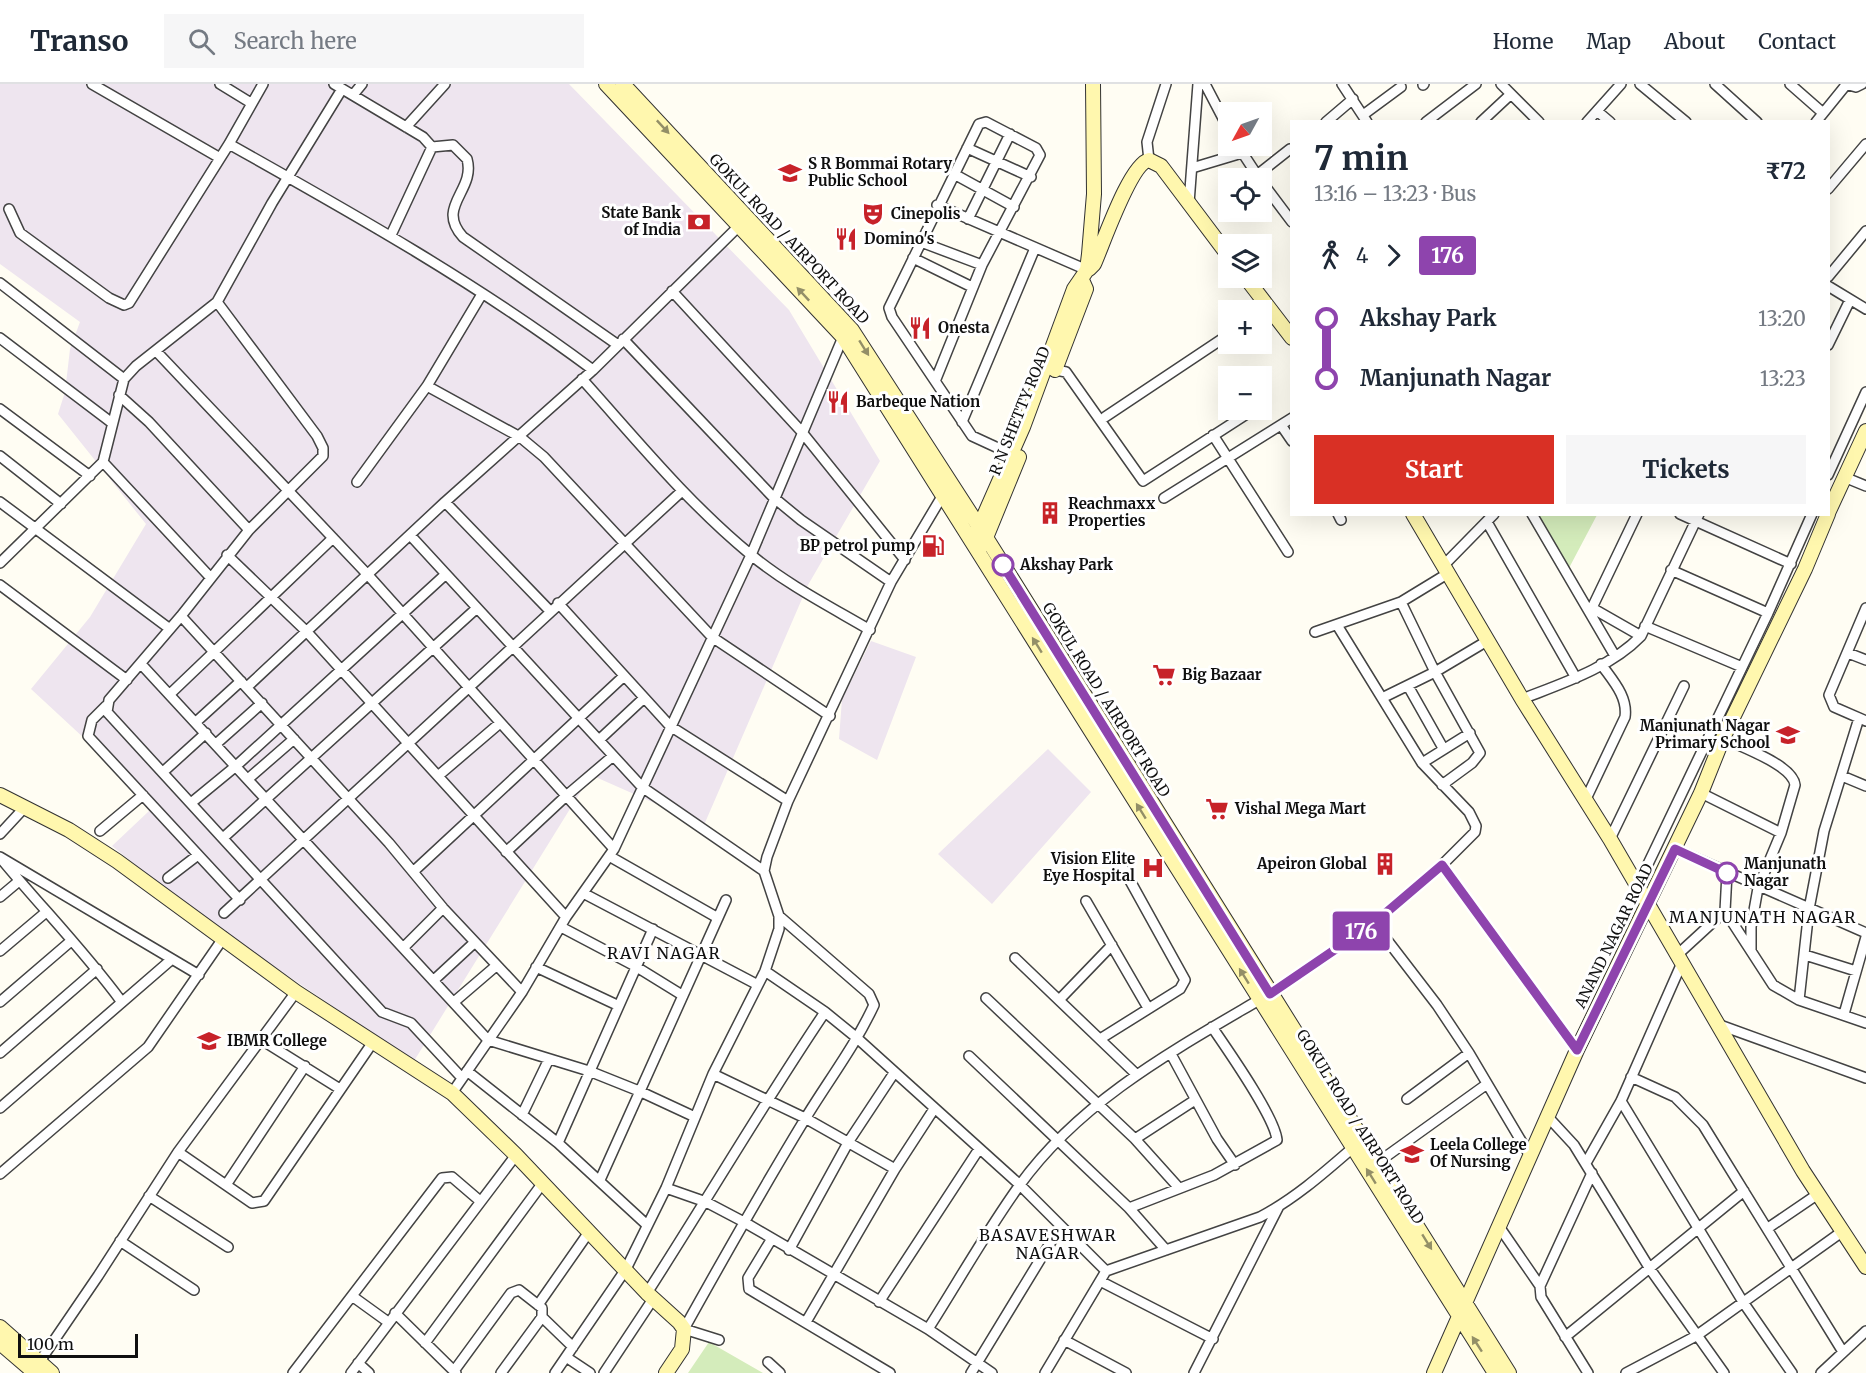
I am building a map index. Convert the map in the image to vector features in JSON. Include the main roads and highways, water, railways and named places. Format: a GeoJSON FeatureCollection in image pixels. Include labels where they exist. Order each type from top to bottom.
{"type":"FeatureCollection","features":[{"type":"Feature","properties":{"kind":"place","name":"S R Bommai Rotary Public School"},"geometry":{"type":"Point","coordinates":[790,173]}},
{"type":"Feature","properties":{"kind":"place","name":"Cinepolis"},"geometry":{"type":"Point","coordinates":[873,214]}},
{"type":"Feature","properties":{"kind":"place","name":"State Bank of India"},"geometry":{"type":"Point","coordinates":[699,222]}},
{"type":"Feature","properties":{"kind":"place","name":"Domino's"},"geometry":{"type":"Point","coordinates":[846,239]}},
{"type":"Feature","properties":{"kind":"place","name":"Onesta"},"geometry":{"type":"Point","coordinates":[920,328]}},
{"type":"Feature","properties":{"kind":"place","name":"Barbeque Nation"},"geometry":{"type":"Point","coordinates":[838,402]}},
{"type":"Feature","properties":{"kind":"place","name":"Reachmaxx Properties"},"geometry":{"type":"Point","coordinates":[1050,513]}},
{"type":"Feature","properties":{"kind":"place","name":"BP petrol pump"},"geometry":{"type":"Point","coordinates":[933,546]}},
{"type":"Feature","properties":{"kind":"place","name":"Akshay Park"},"geometry":{"type":"Point","coordinates":[1003,565]}},
{"type":"Feature","properties":{"kind":"place","name":"Big Bazaar"},"geometry":{"type":"Point","coordinates":[1164,675]}},
{"type":"Feature","properties":{"kind":"place","name":"Manjunath Nagar Primary School"},"geometry":{"type":"Point","coordinates":[1788,735]}},
{"type":"Feature","properties":{"kind":"place","name":"Vishal Mega Mart"},"geometry":{"type":"Point","coordinates":[1217,809]}},
{"type":"Feature","properties":{"kind":"place","name":"Apeiron Global"},"geometry":{"type":"Point","coordinates":[1385,864]}},
{"type":"Feature","properties":{"kind":"place","name":"Vision Elite Eye Hospital"},"geometry":{"type":"Point","coordinates":[1153,868]}},
{"type":"Feature","properties":{"kind":"place","name":"Manjunath Nagar"},"geometry":{"type":"Point","coordinates":[1727,873]}},
{"type":"Feature","properties":{"kind":"place","name":"IBMR College"},"geometry":{"type":"Point","coordinates":[209,1041]}},
{"type":"Feature","properties":{"kind":"place","name":"Leela College Of Nursing"},"geometry":{"type":"Point","coordinates":[1412,1154]}},
{"type":"Feature","properties":{"kind":"district","name":"MANJUNATH NAGAR"},"geometry":{"type":"Point","coordinates":[1763,917]}},
{"type":"Feature","properties":{"kind":"district","name":"RAVI NAGAR"},"geometry":{"type":"Point","coordinates":[664,953]}},
{"type":"Feature","properties":{"kind":"district","name":"BASAVESHWAR NAGAR"},"geometry":{"type":"Point","coordinates":[1048,1244]}}]}
